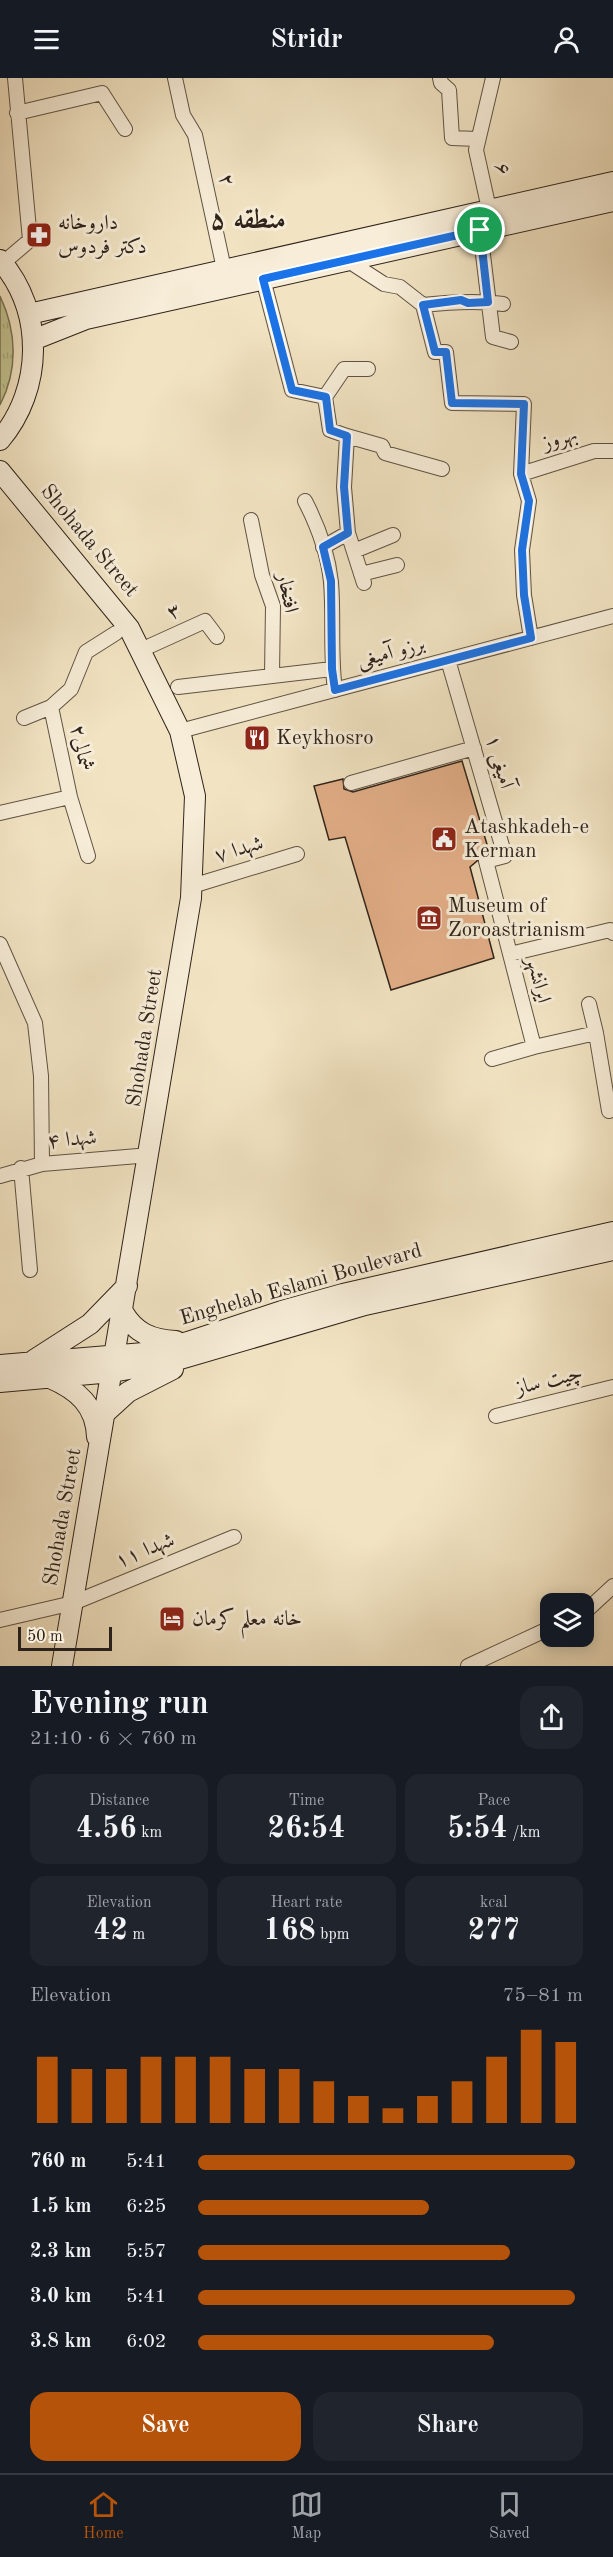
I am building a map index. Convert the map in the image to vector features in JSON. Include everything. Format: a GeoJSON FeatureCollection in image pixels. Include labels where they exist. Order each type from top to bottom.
{"type":"FeatureCollection","features":[{"type":"Feature","properties":{"kind":"main road"},"geometry":{"type":"LineString","coordinates":[[33,340],[86,319],[480,230],[613,182]]}},
{"type":"Feature","properties":{"kind":"main road"},"geometry":{"type":"LineString","coordinates":[[29,314],[489,209],[613,201]]}},
{"type":"Feature","properties":{"kind":"main road"},"geometry":{"type":"LineString","coordinates":[[0,440],[15,420],[28,389],[34,356],[29,314],[19,287],[1,262]]}},
{"type":"Feature","properties":{"kind":"main road","name":"Shohada Street"},"geometry":{"type":"LineString","coordinates":[[0,471],[129,628],[180,731],[195,796],[192,886],[150,1155],[62,1666]]}},
{"type":"Feature","properties":{"kind":"main road","name":"Enghelab Eslami Boulevard"},"geometry":{"type":"LineString","coordinates":[[0,1382],[50,1378],[114,1364],[144,1353],[196,1348],[391,1282],[613,1232]]}},
{"type":"Feature","properties":{"kind":"main road","name":"Enghelab Eslami Boulevard"},"geometry":{"type":"LineString","coordinates":[[252,1329],[613,1250]]}},
{"type":"Feature","properties":{"kind":"main road"},"geometry":{"type":"LineString","coordinates":[[30,1363],[90,1324],[127,1286]]}},
{"type":"Feature","properties":{"kind":"main road"},"geometry":{"type":"LineString","coordinates":[[123,1312],[129,1322],[147,1336],[196,1348]]}},
{"type":"Feature","properties":{"kind":"main road"},"geometry":{"type":"LineString","coordinates":[[106,1412],[128,1392],[196,1348]]}},
{"type":"Feature","properties":{"kind":"main road","name":"Enghelab Eslami Boulevard"},"geometry":{"type":"LineString","coordinates":[[0,1365],[114,1364]]}},
{"type":"Feature","properties":{"kind":"main road"},"geometry":{"type":"LineString","coordinates":[[50,1378],[80,1395],[93,1412],[97,1424],[98,1458]]}},
{"type":"Feature","properties":{"kind":"street"},"geometry":{"type":"LineString","coordinates":[[1,262],[30,240],[15,78]]}},
{"type":"Feature","properties":{"kind":"street","name":"۲"},"geometry":{"type":"LineString","coordinates":[[175,78],[183,115],[195,135],[224,269]]}},
{"type":"Feature","properties":{"kind":"street"},"geometry":{"type":"LineString","coordinates":[[440,78],[449,90],[452,138],[477,139],[493,78]]}},
{"type":"Feature","properties":{"kind":"street"},"geometry":{"type":"LineString","coordinates":[[17,113],[102,93],[125,129]]}},
{"type":"Feature","properties":{"kind":"street","name":"۶"},"geometry":{"type":"LineString","coordinates":[[477,139],[476,150],[489,209]]}},
{"type":"Feature","properties":{"kind":"street"},"geometry":{"type":"LineString","coordinates":[[480,230],[493,337],[511,342]]}},
{"type":"Feature","properties":{"kind":"street"},"geometry":{"type":"LineString","coordinates":[[347,260],[384,284],[400,287],[423,305],[435,352],[446,352],[452,403],[524,404],[521,474],[529,501],[522,550],[524,595],[531,638]]}},
{"type":"Feature","properties":{"kind":"street"},"geometry":{"type":"LineString","coordinates":[[263,279],[292,390],[326,397]]}},
{"type":"Feature","properties":{"kind":"street"},"geometry":{"type":"LineString","coordinates":[[423,305],[461,300],[468,303],[503,304]]}},
{"type":"Feature","properties":{"kind":"street"},"geometry":{"type":"LineString","coordinates":[[368,369],[344,369],[326,397],[330,430],[382,446],[385,453],[442,469]]}},
{"type":"Feature","properties":{"kind":"street"},"geometry":{"type":"LineString","coordinates":[[347,436],[344,487],[348,533],[362,579],[397,565]]}},
{"type":"Feature","properties":{"kind":"street","name":"بهروز"},"geometry":{"type":"LineString","coordinates":[[521,474],[594,451],[613,451]]}},
{"type":"Feature","properties":{"kind":"street"},"geometry":{"type":"LineString","coordinates":[[305,501],[318,527],[331,581],[332,669],[335,690]]}},
{"type":"Feature","properties":{"kind":"street","name":"افتخار"},"geometry":{"type":"LineString","coordinates":[[251,520],[262,575],[273,606],[272,674]]}},
{"type":"Feature","properties":{"kind":"street"},"geometry":{"type":"LineString","coordinates":[[323,547],[348,533]]}},
{"type":"Feature","properties":{"kind":"street"},"geometry":{"type":"LineString","coordinates":[[354,551],[393,535]]}},
{"type":"Feature","properties":{"kind":"street","name":"برزو آمیغی"},"geometry":{"type":"LineString","coordinates":[[180,731],[613,616]]}},
{"type":"Feature","properties":{"kind":"street","name":"۳"},"geometry":{"type":"LineString","coordinates":[[141,650],[205,621],[217,638]]}},
{"type":"Feature","properties":{"kind":"street"},"geometry":{"type":"LineString","coordinates":[[24,718],[51,707],[71,689],[86,652],[116,633]]}},
{"type":"Feature","properties":{"kind":"street","name":"آمیغی ۱"},"geometry":{"type":"LineString","coordinates":[[448,660],[506,856],[486,861]]}},
{"type":"Feature","properties":{"kind":"street"},"geometry":{"type":"LineString","coordinates":[[178,687],[272,674],[332,669]]}},
{"type":"Feature","properties":{"kind":"street","name":"شمالی۲"},"geometry":{"type":"LineString","coordinates":[[51,707],[70,797],[88,856]]}},
{"type":"Feature","properties":{"kind":"street"},"geometry":{"type":"LineString","coordinates":[[351,783],[474,748]]}},
{"type":"Feature","properties":{"kind":"street","name":"شمالی۲"},"geometry":{"type":"LineString","coordinates":[[0,813],[70,797]]}},
{"type":"Feature","properties":{"kind":"street","name":"شهدا ۷"},"geometry":{"type":"LineString","coordinates":[[192,886],[297,854]]}},
{"type":"Feature","properties":{"kind":"street","name":"ایرانشهر"},"geometry":{"type":"LineString","coordinates":[[486,861],[534,1047]]}},
{"type":"Feature","properties":{"kind":"street"},"geometry":{"type":"LineString","coordinates":[[510,954],[610,930],[613,933]]}},
{"type":"Feature","properties":{"kind":"street"},"geometry":{"type":"LineString","coordinates":[[0,945],[35,1023],[41,1076],[42,1164]]}},
{"type":"Feature","properties":{"kind":"street"},"geometry":{"type":"LineString","coordinates":[[589,1004],[609,1111]]}},
{"type":"Feature","properties":{"kind":"street"},"geometry":{"type":"LineString","coordinates":[[492,1059],[596,1033]]}},
{"type":"Feature","properties":{"kind":"street","name":"شهدا ۴"},"geometry":{"type":"LineString","coordinates":[[0,1176],[21,1168],[42,1164],[150,1155]]}},
{"type":"Feature","properties":{"kind":"street"},"geometry":{"type":"LineString","coordinates":[[21,1168],[30,1270]]}},
{"type":"Feature","properties":{"kind":"street","name":"چیت ساز"},"geometry":{"type":"LineString","coordinates":[[496,1416],[613,1387]]}},
{"type":"Feature","properties":{"kind":"street","name":"شهدا ۱۱"},"geometry":{"type":"LineString","coordinates":[[0,1620],[73,1603],[234,1537]]}},
{"type":"Feature","properties":{"kind":"street"},"geometry":{"type":"LineString","coordinates":[[594,1604],[613,1586]]}},
{"type":"Feature","properties":{"kind":"street"},"geometry":{"type":"LineString","coordinates":[[468,1666],[540,1633]]}},
{"type":"Feature","properties":{"kind":"green space"},"geometry":{"type":"Polygon","coordinates":[[[0,296],[10,323],[13,351],[10,378],[0,405],[0,296]]]}},
{"type":"Feature","properties":{"kind":"building"},"geometry":{"type":"Polygon","coordinates":[[[462,761],[489,851],[480,854],[477,861],[470,867],[494,958],[391,990],[345,837],[329,840],[314,786],[343,779],[344,789],[353,792],[462,761]]]}},
{"type":"Feature","properties":{"kind":"place","name":"داروخانه دکتر فردوس"},"geometry":{"type":"Point","coordinates":[39,235]}},
{"type":"Feature","properties":{"kind":"place","name":"Keykhosro"},"geometry":{"type":"Point","coordinates":[257,738]}},
{"type":"Feature","properties":{"kind":"place","name":"Atashkadeh-e Kerman"},"geometry":{"type":"Point","coordinates":[444,839]}},
{"type":"Feature","properties":{"kind":"place","name":"Museum of Zoroastrianism"},"geometry":{"type":"Point","coordinates":[429,918]}},
{"type":"Feature","properties":{"kind":"place","name":"خانه معلم کرمان"},"geometry":{"type":"Point","coordinates":[172,1619]}},
{"type":"Feature","properties":{"kind":"district","name":"منطقه ۵"},"geometry":{"type":"Point","coordinates":[248,220]}},
{"type":"Feature","properties":{"kind":"route"},"geometry":{"type":"LineString","coordinates":[[480,230],[488,302],[468,303],[461,300],[423,305],[435,352],[446,352],[452,403],[524,404],[521,474],[529,501],[522,550],[524,595],[531,638],[335,690],[332,669],[331,581],[323,547],[348,533],[344,487],[347,436],[330,430],[326,397],[292,390],[263,279],[480,230]]}}]}
